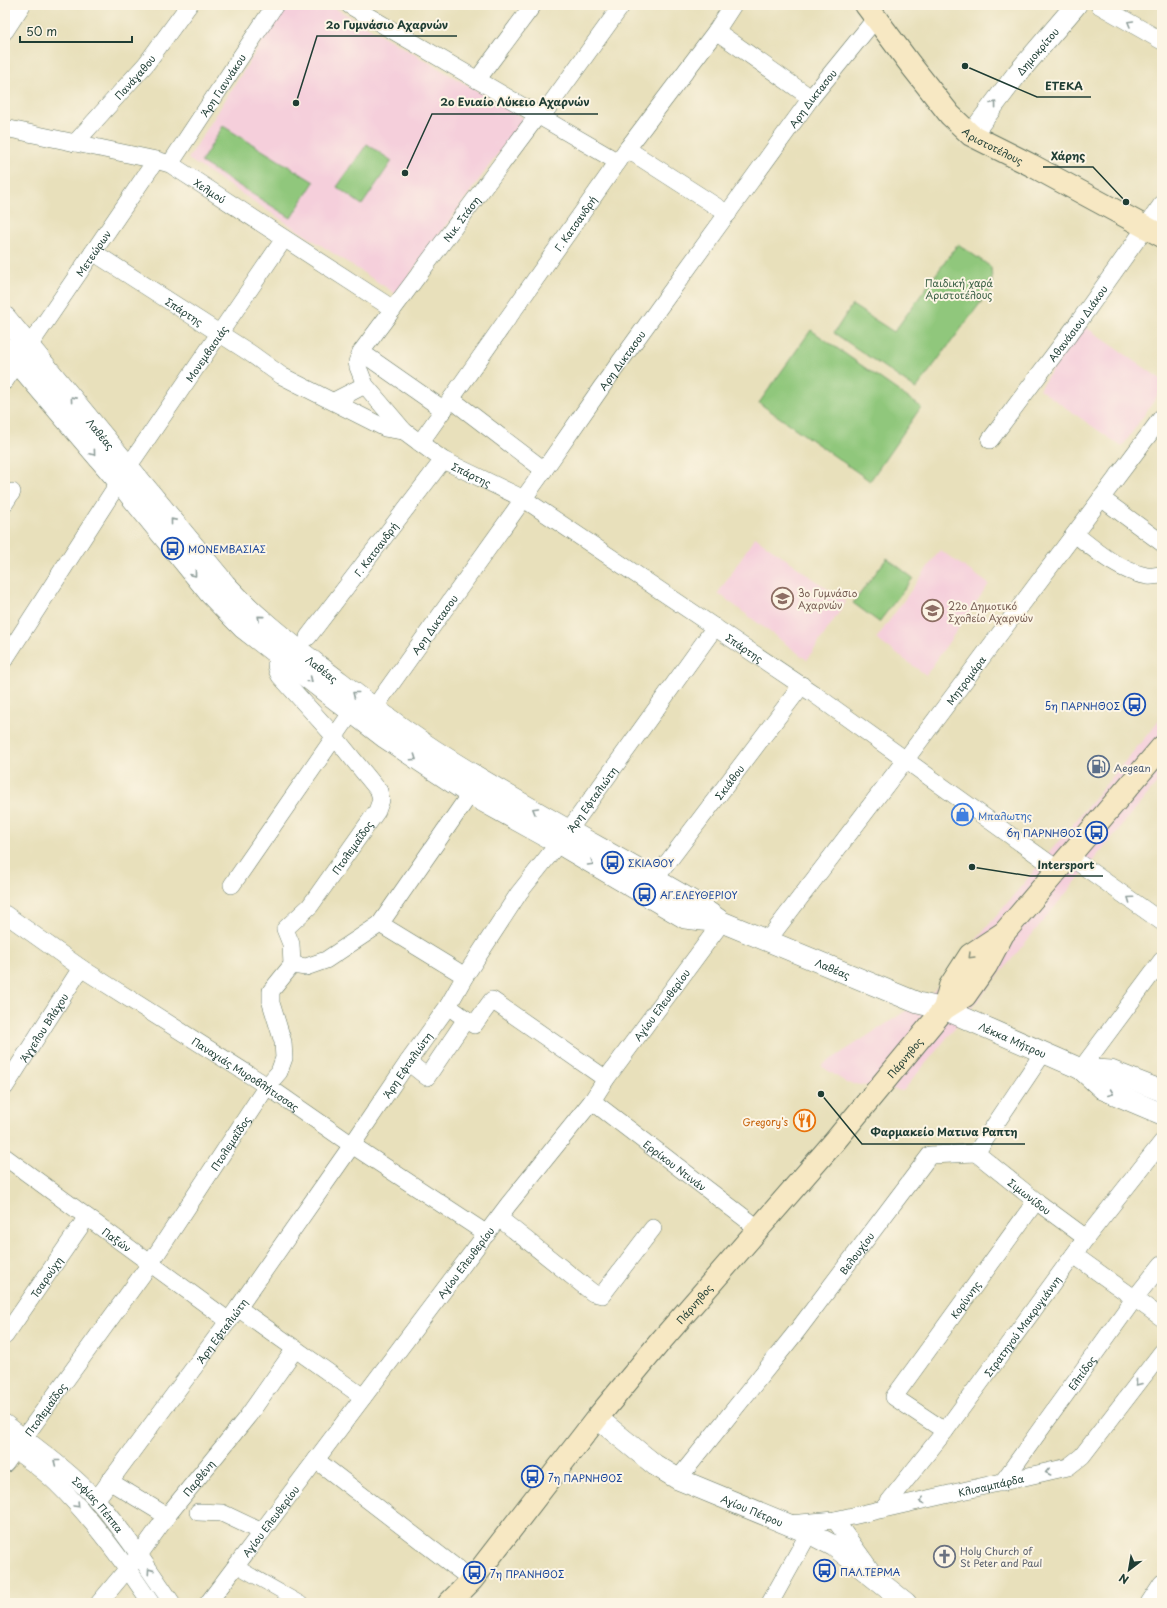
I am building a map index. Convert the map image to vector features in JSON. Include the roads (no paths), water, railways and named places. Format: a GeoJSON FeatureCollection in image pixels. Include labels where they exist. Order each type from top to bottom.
{"type":"FeatureCollection","features":[{"type":"Feature","properties":{"kind":"main road","name":"Αριστοτέλους"},"geometry":{"type":"LineString","coordinates":[[871,11],[950,115],[971,135],[1031,165],[1154,232]]}},
{"type":"Feature","properties":{"kind":"main road","name":"Πάρνηθος"},"geometry":{"type":"LineString","coordinates":[[449,1603],[472,1580],[597,1418],[660,1342],[835,1141],[944,1009],[965,996],[986,966],[1003,934],[1162,747]]}},
{"type":"Feature","properties":{"kind":"street"},"geometry":{"type":"LineString","coordinates":[[5,31],[22,5]]}},
{"type":"Feature","properties":{"kind":"street","name":"Πανάγαθου"},"geometry":{"type":"LineString","coordinates":[[75,143],[146,64],[189,5]]}},
{"type":"Feature","properties":{"kind":"street","name":"Άρη Γιαννάκου"},"geometry":{"type":"LineString","coordinates":[[163,162],[275,5]]}},
{"type":"Feature","properties":{"kind":"street"},"geometry":{"type":"LineString","coordinates":[[349,5],[538,115],[623,155],[728,214]]}},
{"type":"Feature","properties":{"kind":"street"},"geometry":{"type":"LineString","coordinates":[[477,80],[533,5]]}},
{"type":"Feature","properties":{"kind":"street","name":"Νικ. Στάση"},"geometry":{"type":"LineString","coordinates":[[361,352],[538,115],[547,109],[622,5]]}},
{"type":"Feature","properties":{"kind":"street","name":"Γ. Κατσανδρή"},"geometry":{"type":"LineString","coordinates":[[420,443],[623,155],[733,5]]}},
{"type":"Feature","properties":{"kind":"street","name":"Δημοκρίτου"},"geometry":{"type":"LineString","coordinates":[[971,135],[1018,74],[1076,5]]}},
{"type":"Feature","properties":{"kind":"street"},"geometry":{"type":"LineString","coordinates":[[1099,5],[1162,41]]}},
{"type":"Feature","properties":{"kind":"street","name":"Αρη Δικτασου"},"geometry":{"type":"LineString","coordinates":[[374,708],[524,499],[601,388],[811,98],[871,11]]}},
{"type":"Feature","properties":{"kind":"street"},"geometry":{"type":"LineString","coordinates":[[716,30],[811,98]]}},
{"type":"Feature","properties":{"kind":"street","name":"Χελμού"},"geometry":{"type":"LineString","coordinates":[[5,128],[163,162],[393,309]]}},
{"type":"Feature","properties":{"kind":"street","name":"Μετεώρων"},"geometry":{"type":"LineString","coordinates":[[29,346],[93,252],[163,162]]}},
{"type":"Feature","properties":{"kind":"street","name":"Αθανάσιου Διάκου"},"geometry":{"type":"LineString","coordinates":[[990,440],[1080,320],[1154,232],[1162,204]]}},
{"type":"Feature","properties":{"kind":"street","name":"Μονεμβασιάς"},"geometry":{"type":"LineString","coordinates":[[5,659],[124,474],[284,239]]}},
{"type":"Feature","properties":{"kind":"street","name":"Σπάρτης"},"geometry":{"type":"LineString","coordinates":[[93,252],[250,353],[282,376],[385,428],[404,431],[443,460],[524,499],[802,686],[906,759],[1063,863],[1162,922]]}},
{"type":"Feature","properties":{"kind":"street","name":"Λαθέας"},"geometry":{"type":"LineString","coordinates":[[5,317],[29,346],[124,474]]}},
{"type":"Feature","properties":{"kind":"street"},"geometry":{"type":"LineString","coordinates":[[404,431],[365,385],[358,367],[361,352],[447,404],[544,470]]}},
{"type":"Feature","properties":{"kind":"street"},"geometry":{"type":"LineString","coordinates":[[5,381],[11,356]]}},
{"type":"Feature","properties":{"kind":"street","name":"Λαθέας"},"geometry":{"type":"LineString","coordinates":[[11,356],[124,474],[225,584],[256,615],[292,645],[374,708],[442,755],[475,786]]}},
{"type":"Feature","properties":{"kind":"street"},"geometry":{"type":"LineString","coordinates":[[334,402],[365,385]]}},
{"type":"Feature","properties":{"kind":"street","name":"Μητρομάρα"},"geometry":{"type":"LineString","coordinates":[[766,941],[906,759],[1162,417]]}},
{"type":"Feature","properties":{"kind":"street","name":"Γ. Κατσανδρή"},"geometry":{"type":"LineString","coordinates":[[292,645],[443,460]]}},
{"type":"Feature","properties":{"kind":"street"},"geometry":{"type":"LineString","coordinates":[[1102,498],[1162,543]]}},
{"type":"Feature","properties":{"kind":"street"},"geometry":{"type":"LineString","coordinates":[[1074,534],[1110,561],[1137,574],[1148,576],[1162,575]]}},
{"type":"Feature","properties":{"kind":"street","name":"Άρη Εφταλιώτη"},"geometry":{"type":"LineString","coordinates":[[96,1500],[233,1315],[352,1145],[448,1006],[465,976],[519,893],[563,836],[715,627]]}},
{"type":"Feature","properties":{"kind":"street"},"geometry":{"type":"LineString","coordinates":[[292,645],[275,662],[276,668],[280,676],[334,736]]}},
{"type":"Feature","properties":{"kind":"street","name":"Λαθέας"},"geometry":{"type":"LineString","coordinates":[[292,645],[351,713],[384,737],[563,836],[685,918],[722,922]]}},
{"type":"Feature","properties":{"kind":"street","name":"Σκιάθου"},"geometry":{"type":"LineString","coordinates":[[655,879],[802,686]]}},
{"type":"Feature","properties":{"kind":"street"},"geometry":{"type":"LineString","coordinates":[[232,885],[351,713]]}},
{"type":"Feature","properties":{"kind":"street","name":"Πτολεμαΐδος"},"geometry":{"type":"LineString","coordinates":[[5,1464],[14,1443],[150,1264],[267,1086],[279,1072],[284,1058],[283,1042],[271,1003],[271,991],[292,965],[291,944],[285,929],[310,906],[377,811],[381,800],[379,791],[334,736]]}},
{"type":"Feature","properties":{"kind":"street"},"geometry":{"type":"LineString","coordinates":[[292,965],[306,967],[326,960],[380,924],[475,786]]}},
{"type":"Feature","properties":{"kind":"street","name":"Λαθέας"},"geometry":{"type":"LineString","coordinates":[[563,836],[655,879],[694,902],[722,922],[918,1003],[944,1009]]}},
{"type":"Feature","properties":{"kind":"street","name":"Παναγιάς Μυροβλήτισσας"},"geometry":{"type":"LineString","coordinates":[[5,914],[81,968],[267,1086],[352,1145],[487,1234]]}},
{"type":"Feature","properties":{"kind":"street","name":"Αγίου Ελευθερίου"},"geometry":{"type":"LineString","coordinates":[[208,1603],[499,1218],[592,1100],[722,922]]}},
{"type":"Feature","properties":{"kind":"street"},"geometry":{"type":"LineString","coordinates":[[380,924],[465,976]]}},
{"type":"Feature","properties":{"kind":"street"},"geometry":{"type":"LineString","coordinates":[[1081,1069],[1162,960]]}},
{"type":"Feature","properties":{"kind":"street","name":"Άγγελου Βλάχου"},"geometry":{"type":"LineString","coordinates":[[5,1087],[81,968]]}},
{"type":"Feature","properties":{"kind":"street"},"geometry":{"type":"LineString","coordinates":[[448,1006],[474,1025],[492,1000],[606,1079]]}},
{"type":"Feature","properties":{"kind":"street","name":"Λέκκα Μήτρου"},"geometry":{"type":"LineString","coordinates":[[944,1009],[1081,1069],[1111,1071],[1162,1091]]}},
{"type":"Feature","properties":{"kind":"street"},"geometry":{"type":"LineString","coordinates":[[408,1062],[427,1077],[466,1019]]}},
{"type":"Feature","properties":{"kind":"street"},"geometry":{"type":"LineString","coordinates":[[976,1153],[1043,1053]]}},
{"type":"Feature","properties":{"kind":"street","name":"Λέκκα Μήτρου"},"geometry":{"type":"LineString","coordinates":[[1081,1069],[1103,1090],[1162,1114]]}},
{"type":"Feature","properties":{"kind":"street","name":"Ερρίκου Ντινάν"},"geometry":{"type":"LineString","coordinates":[[592,1100],[759,1229]]}},
{"type":"Feature","properties":{"kind":"street","name":"Στρατηγού Μακρυγιάννη"},"geometry":{"type":"LineString","coordinates":[[882,1509],[945,1431],[1086,1238],[1162,1142]]}},
{"type":"Feature","properties":{"kind":"street","name":"Σιμωνίδου"},"geometry":{"type":"LineString","coordinates":[[976,1153],[1036,1201],[1086,1238]]}},
{"type":"Feature","properties":{"kind":"street","name":"Βελουχίου"},"geometry":{"type":"LineString","coordinates":[[678,1479],[797,1331],[930,1155],[976,1153]]}},
{"type":"Feature","properties":{"kind":"street","name":"Παξών"},"geometry":{"type":"LineString","coordinates":[[5,1157],[150,1264],[233,1315],[295,1349],[364,1397]]}},
{"type":"Feature","properties":{"kind":"street","name":"Κορίννης"},"geometry":{"type":"LineString","coordinates":[[945,1431],[894,1397],[1036,1201]]}},
{"type":"Feature","properties":{"kind":"street","name":"Τσαρούχη"},"geometry":{"type":"LineString","coordinates":[[5,1336],[87,1217]]}},
{"type":"Feature","properties":{"kind":"street"},"geometry":{"type":"LineString","coordinates":[[499,1218],[593,1293],[602,1295],[653,1228]]}},
{"type":"Feature","properties":{"kind":"street"},"geometry":{"type":"LineString","coordinates":[[1074,1255],[1162,1318]]}},
{"type":"Feature","properties":{"kind":"street","name":"Ελπίδος"},"geometry":{"type":"LineString","coordinates":[[1002,1483],[1134,1299],[1162,1264]]}},
{"type":"Feature","properties":{"kind":"street","name":"Παρθένη"},"geometry":{"type":"LineString","coordinates":[[99,1603],[139,1555],[167,1516],[248,1416],[295,1349]]}},
{"type":"Feature","properties":{"kind":"street","name":"Κλισαμπάρδα"},"geometry":{"type":"LineString","coordinates":[[768,1517],[787,1525],[835,1520],[1068,1467],[1082,1456],[1162,1352]]}},
{"type":"Feature","properties":{"kind":"street","name":"Αγίου Πέτρου"},"geometry":{"type":"LineString","coordinates":[[597,1418],[655,1466],[678,1479],[809,1533],[834,1546],[900,1601]]}},
{"type":"Feature","properties":{"kind":"street","name":"Σοφίας Πέππα"},"geometry":{"type":"LineString","coordinates":[[5,1422],[14,1443],[55,1482],[84,1514],[128,1568],[151,1603]]}},
{"type":"Feature","properties":{"kind":"street","name":"Σοφίας Πέππα"},"geometry":{"type":"LineString","coordinates":[[14,1443],[67,1470],[96,1500],[139,1555],[172,1603]]}},
{"type":"Feature","properties":{"kind":"street"},"geometry":{"type":"LineString","coordinates":[[316,1460],[472,1580]]}},
{"type":"Feature","properties":{"kind":"street"},"geometry":{"type":"LineString","coordinates":[[109,1481],[167,1516]]}},
{"type":"Feature","properties":{"kind":"street"},"geometry":{"type":"LineString","coordinates":[[198,1512],[222,1513],[262,1532]]}},
{"type":"Feature","properties":{"kind":"street"},"geometry":{"type":"LineString","coordinates":[[835,1520],[875,1575],[900,1601]]}},
{"type":"Feature","properties":{"kind":"street"},"geometry":{"type":"LineString","coordinates":[[770,1603],[809,1533]]}},
{"type":"Feature","properties":{"kind":"street"},"geometry":{"type":"LineString","coordinates":[[236,1566],[301,1603]]}},
{"type":"Feature","properties":{"kind":"street"},"geometry":{"type":"LineString","coordinates":[[1149,1603],[1161,1586]]}},
{"type":"Feature","properties":{"kind":"place","name":"ΕΤΕΚΑ"},"geometry":{"type":"Point","coordinates":[965,66]}},
{"type":"Feature","properties":{"kind":"place","name":"2ο Γυμνάσιο Αχαρνών"},"geometry":{"type":"Point","coordinates":[296,103]}},
{"type":"Feature","properties":{"kind":"place","name":"2ο Ενιαίο Λύκειο Αχαρνών"},"geometry":{"type":"Point","coordinates":[405,173]}},
{"type":"Feature","properties":{"kind":"place","name":"Χάρης"},"geometry":{"type":"Point","coordinates":[1126,202]}},
{"type":"Feature","properties":{"kind":"place","name":"ΜΟΝΕΜΒΑΣΙΑΣ"},"geometry":{"type":"Point","coordinates":[173,548]}},
{"type":"Feature","properties":{"kind":"place","name":"3ο Γυμνάσιο Αχαρνών"},"geometry":{"type":"Point","coordinates":[782,598]}},
{"type":"Feature","properties":{"kind":"place","name":"22ο Δημοτικό Σχολείο Αχαρνών"},"geometry":{"type":"Point","coordinates":[933,611]}},
{"type":"Feature","properties":{"kind":"place","name":"5η ΠΑΡΝΗΘΟΣ"},"geometry":{"type":"Point","coordinates":[1135,705]}},
{"type":"Feature","properties":{"kind":"place","name":"Aegean"},"geometry":{"type":"Point","coordinates":[1098,767]}},
{"type":"Feature","properties":{"kind":"place","name":"Μπαλωτης"},"geometry":{"type":"Point","coordinates":[963,815]}},
{"type":"Feature","properties":{"kind":"place","name":"6η ΠΑΡΝΗΘΟΣ"},"geometry":{"type":"Point","coordinates":[1097,832]}},
{"type":"Feature","properties":{"kind":"place","name":"ΣΚΙΑΘΟΥ"},"geometry":{"type":"Point","coordinates":[613,862]}},
{"type":"Feature","properties":{"kind":"place","name":"Intersport"},"geometry":{"type":"Point","coordinates":[972,867]}},
{"type":"Feature","properties":{"kind":"place","name":"ΑΓ.ΕΛΕΥΘΕΡΙΟΥ"},"geometry":{"type":"Point","coordinates":[644,894]}},
{"type":"Feature","properties":{"kind":"place","name":"Φαρμακείο Ματινα Ραπτη"},"geometry":{"type":"Point","coordinates":[821,1094]}},
{"type":"Feature","properties":{"kind":"place","name":"Gregory's"},"geometry":{"type":"Point","coordinates":[804,1121]}},
{"type":"Feature","properties":{"kind":"place","name":"7η ΠΑΡΝΗΘΟΣ"},"geometry":{"type":"Point","coordinates":[533,1477]}},
{"type":"Feature","properties":{"kind":"place","name":"Holy Church of St Peter and Paul"},"geometry":{"type":"Point","coordinates":[945,1556]}},
{"type":"Feature","properties":{"kind":"place","name":"ΠΑΛ.ΤΕΡΜΑ"},"geometry":{"type":"Point","coordinates":[824,1571]}},
{"type":"Feature","properties":{"kind":"place","name":"7η ΠΡΑΝΗΘΟΣ"},"geometry":{"type":"Point","coordinates":[474,1573]}},
{"type":"Feature","properties":{"kind":"park label","name":"Παιδική χαρά Αριστοτέλους"},"geometry":{"type":"Point","coordinates":[959,288]}}]}
